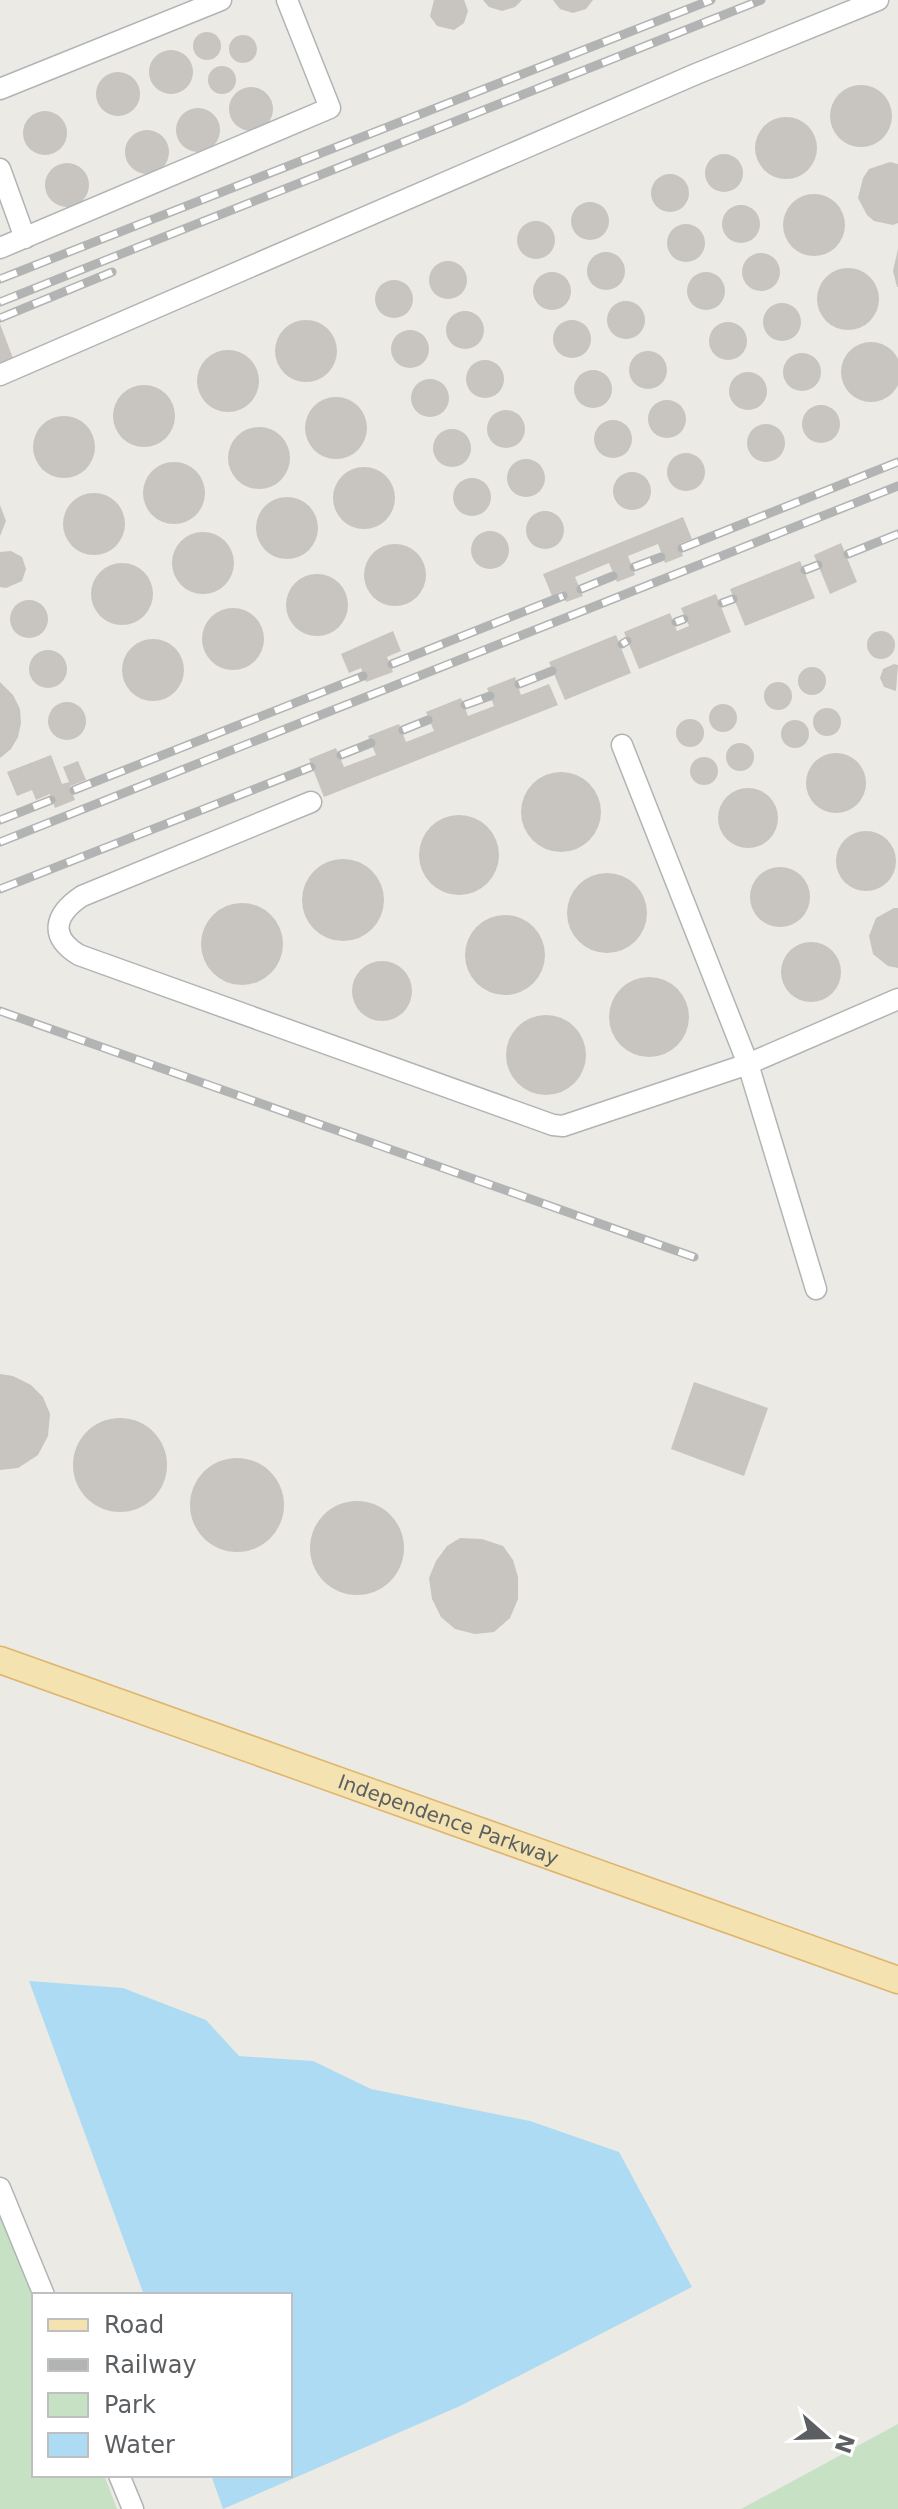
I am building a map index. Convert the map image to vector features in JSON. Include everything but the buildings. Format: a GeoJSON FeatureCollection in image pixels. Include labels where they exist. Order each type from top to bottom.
{"type":"FeatureCollection","features":[{"type":"Feature","properties":{"kind":"main road","name":"Independence Parkway"},"geometry":{"type":"LineString","coordinates":[[0,1660],[898,1980]]}},
{"type":"Feature","properties":{"kind":"street"},"geometry":{"type":"LineString","coordinates":[[0,89],[221,0]]}},
{"type":"Feature","properties":{"kind":"street"},"geometry":{"type":"LineString","coordinates":[[0,248],[330,108],[287,0]]}},
{"type":"Feature","properties":{"kind":"street"},"geometry":{"type":"LineString","coordinates":[[0,375],[682,81],[878,0]]}},
{"type":"Feature","properties":{"kind":"street"},"geometry":{"type":"LineString","coordinates":[[0,169],[25,238]]}},
{"type":"Feature","properties":{"kind":"street"},"geometry":{"type":"LineString","coordinates":[[622,745],[748,1064],[816,1289]]}},
{"type":"Feature","properties":{"kind":"street"},"geometry":{"type":"LineString","coordinates":[[311,802],[82,896],[62,914],[58,927],[60,938],[66,947],[79,955],[563,1126],[748,1064],[898,999]]}},
{"type":"Feature","properties":{"kind":"street"},"geometry":{"type":"LineString","coordinates":[[0,2188],[43,2293]]}},
{"type":"Feature","properties":{"kind":"street"},"geometry":{"type":"LineString","coordinates":[[120,2477],[133,2509]]}},
{"type":"Feature","properties":{"kind":"green space"},"geometry":{"type":"Polygon","coordinates":[[[0,2215],[32,2295],[32,2477],[105,2477],[117,2509],[0,2509],[0,2215]]]}},
{"type":"Feature","properties":{"kind":"green space"},"geometry":{"type":"Polygon","coordinates":[[[898,2424],[898,2509],[741,2509],[898,2424]]]}},
{"type":"Feature","properties":{"kind":"water"},"geometry":{"type":"Polygon","coordinates":[[[29,1981],[123,1988],[206,2020],[239,2056],[313,2061],[371,2089],[530,2121],[619,2152],[692,2287],[460,2406],[223,2509],[212,2477],[292,2477],[292,2293],[143,2293],[29,1981]]]}},
{"type":"Feature","properties":{"kind":"railway"},"geometry":{"type":"LineString","coordinates":[[0,279],[711,0]]}},
{"type":"Feature","properties":{"kind":"railway"},"geometry":{"type":"LineString","coordinates":[[0,302],[761,0]]}},
{"type":"Feature","properties":{"kind":"railway"},"geometry":{"type":"LineString","coordinates":[[0,318],[112,272]]}},
{"type":"Feature","properties":{"kind":"railway"},"geometry":{"type":"LineString","coordinates":[[682,548],[898,462]]}},
{"type":"Feature","properties":{"kind":"railway"},"geometry":{"type":"LineString","coordinates":[[0,842],[898,486]]}},
{"type":"Feature","properties":{"kind":"railway"},"geometry":{"type":"LineString","coordinates":[[848,554],[898,534]]}},
{"type":"Feature","properties":{"kind":"railway"},"geometry":{"type":"LineString","coordinates":[[634,567],[661,557]]}},
{"type":"Feature","properties":{"kind":"railway"},"geometry":{"type":"LineString","coordinates":[[805,570],[818,565]]}},
{"type":"Feature","properties":{"kind":"railway"},"geometry":{"type":"LineString","coordinates":[[581,589],[613,576]]}},
{"type":"Feature","properties":{"kind":"railway"},"geometry":{"type":"LineString","coordinates":[[392,664],[563,596]]}},
{"type":"Feature","properties":{"kind":"railway"},"geometry":{"type":"LineString","coordinates":[[722,603],[733,599]]}},
{"type":"Feature","properties":{"kind":"railway"},"geometry":{"type":"LineString","coordinates":[[676,622],[684,619]]}},
{"type":"Feature","properties":{"kind":"railway"},"geometry":{"type":"LineString","coordinates":[[622,644],[627,641]]}},
{"type":"Feature","properties":{"kind":"railway"},"geometry":{"type":"LineString","coordinates":[[519,684],[552,671]]}},
{"type":"Feature","properties":{"kind":"railway"},"geometry":{"type":"LineString","coordinates":[[74,790],[363,676]]}},
{"type":"Feature","properties":{"kind":"railway"},"geometry":{"type":"LineString","coordinates":[[465,705],[490,696]]}},
{"type":"Feature","properties":{"kind":"railway"},"geometry":{"type":"LineString","coordinates":[[403,730],[428,720]]}},
{"type":"Feature","properties":{"kind":"railway"},"geometry":{"type":"LineString","coordinates":[[341,755],[371,743]]}},
{"type":"Feature","properties":{"kind":"railway"},"geometry":{"type":"LineString","coordinates":[[0,889],[311,767]]}},
{"type":"Feature","properties":{"kind":"railway"},"geometry":{"type":"LineString","coordinates":[[0,820],[51,800]]}},
{"type":"Feature","properties":{"kind":"railway"},"geometry":{"type":"LineString","coordinates":[[0,1011],[694,1257]]}}]}
